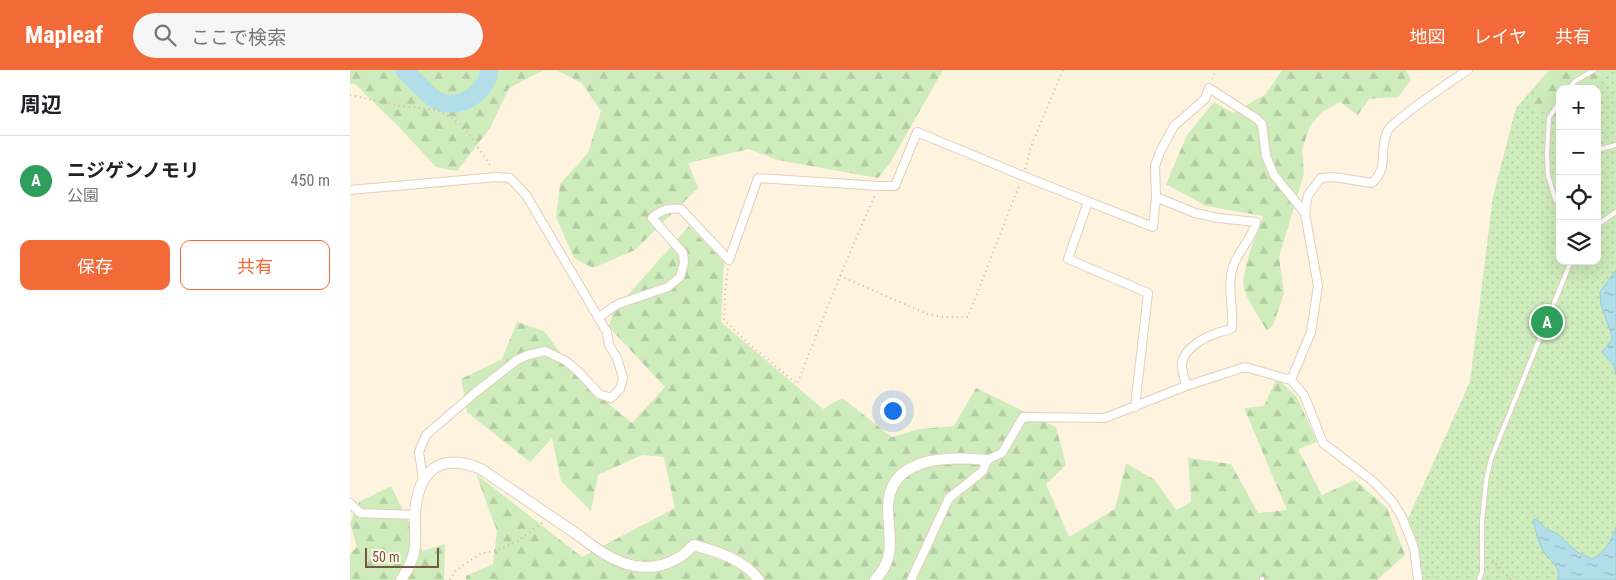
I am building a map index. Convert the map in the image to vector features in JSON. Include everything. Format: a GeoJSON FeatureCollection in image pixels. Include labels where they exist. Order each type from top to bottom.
{"type":"FeatureCollection","features":[{"type":"Feature","properties":{"kind":"street"},"geometry":{"type":"LineString","coordinates":[[1291,380],[1311,332],[1318,286],[1305,213],[1308,195],[1321,178],[1334,177],[1372,183],[1378,177],[1383,167],[1384,145],[1388,129],[1468,70]]}},
{"type":"Feature","properties":{"kind":"street"},"geometry":{"type":"LineString","coordinates":[[598,318],[621,302],[668,287],[680,277],[684,263],[683,253],[652,218],[658,212],[674,208],[681,209],[729,260],[758,178],[895,186],[917,132],[1153,227],[1156,197],[1155,166],[1160,152],[1174,126],[1204,99],[1209,88],[1262,124],[1266,156],[1274,175],[1305,213]]}},
{"type":"Feature","properties":{"kind":"street"},"geometry":{"type":"LineString","coordinates":[[350,190],[497,177],[510,178],[526,195],[607,332],[609,345],[617,358],[623,378],[620,389],[611,398],[600,394],[566,361],[545,351],[528,354],[517,360],[426,435],[419,452],[424,480]]}},
{"type":"Feature","properties":{"kind":"street"},"geometry":{"type":"LineString","coordinates":[[1156,197],[1195,212],[1218,218],[1256,222],[1254,230],[1235,260],[1232,270],[1230,282],[1232,328],[1218,332],[1199,342],[1187,353],[1182,363],[1186,386]]}},
{"type":"Feature","properties":{"kind":"street"},"geometry":{"type":"LineString","coordinates":[[1088,202],[1068,259],[1148,293],[1135,407]]}},
{"type":"Feature","properties":{"kind":"street"},"geometry":{"type":"LineString","coordinates":[[875,580],[888,559],[891,543],[888,497],[891,486],[902,472],[914,465],[963,458],[987,460],[1002,452],[1023,417],[1105,418],[1186,386],[1245,367],[1291,380],[1304,395],[1323,443],[1374,482],[1392,501],[1402,517],[1414,548],[1418,580]]}},
{"type":"Feature","properties":{"kind":"street"},"geometry":{"type":"LineString","coordinates":[[911,580],[949,498],[983,471],[987,460]]}},
{"type":"Feature","properties":{"kind":"street"},"geometry":{"type":"LineString","coordinates":[[401,580],[409,568],[414,551],[417,496],[424,480],[435,468],[449,461],[465,462],[482,468],[602,554],[628,566],[647,567],[662,564],[678,558],[694,545],[730,557],[744,565],[759,580]]}},
{"type":"Feature","properties":{"kind":"street"},"geometry":{"type":"LineString","coordinates":[[350,503],[360,513],[415,515]]}},
{"type":"Feature","properties":{"kind":"lane"},"geometry":{"type":"LineString","coordinates":[[1572,85],[1594,70]]}},
{"type":"Feature","properties":{"kind":"lane"},"geometry":{"type":"LineString","coordinates":[[1556,107],[1549,118],[1547,154],[1551,186],[1556,198]]}},
{"type":"Feature","properties":{"kind":"lane"},"geometry":{"type":"LineString","coordinates":[[1601,149],[1616,145]]}},
{"type":"Feature","properties":{"kind":"lane"},"geometry":{"type":"LineString","coordinates":[[1601,222],[1616,212]]}},
{"type":"Feature","properties":{"kind":"lane"},"geometry":{"type":"LineString","coordinates":[[1479,580],[1482,572],[1482,521],[1486,481],[1491,458],[1569,265]]}},
{"type":"Feature","properties":{"kind":"path"},"geometry":{"type":"LineString","coordinates":[[840,276],[927,314],[942,317],[968,317],[1023,176],[1031,146],[1063,70]]}},
{"type":"Feature","properties":{"kind":"path"},"geometry":{"type":"LineString","coordinates":[[1209,88],[1216,70]]}},
{"type":"Feature","properties":{"kind":"path"},"geometry":{"type":"LineString","coordinates":[[350,95],[401,106],[436,110],[445,114],[464,126],[497,177]]}},
{"type":"Feature","properties":{"kind":"path"},"geometry":{"type":"LineString","coordinates":[[729,260],[724,320],[749,344],[797,384],[840,276],[879,186]]}},
{"type":"Feature","properties":{"kind":"path"},"geometry":{"type":"LineString","coordinates":[[450,580],[456,570],[480,554],[498,550],[518,541],[551,517]]}},
{"type":"Feature","properties":{"kind":"path"},"geometry":{"type":"LineString","coordinates":[[1482,550],[1512,580]]}},
{"type":"Feature","properties":{"kind":"green space"},"geometry":{"type":"Polygon","coordinates":[[[350,70],[544,70],[509,88],[490,128],[457,171],[436,167],[355,84],[350,84],[350,70]]]}},
{"type":"Feature","properties":{"kind":"green space"},"geometry":{"type":"Polygon","coordinates":[[[556,70],[943,70],[890,163],[878,178],[777,160],[749,149],[688,163],[698,188],[635,250],[593,268],[574,258],[556,217],[560,184],[588,153],[601,111],[582,83],[556,70]]]}},
{"type":"Feature","properties":{"kind":"green space"},"geometry":{"type":"Polygon","coordinates":[[[1282,70],[1406,70],[1411,80],[1398,97],[1369,99],[1358,115],[1340,102],[1322,112],[1310,126],[1302,150],[1304,174],[1279,257],[1284,293],[1273,325],[1267,331],[1248,298],[1243,282],[1250,253],[1263,216],[1206,206],[1166,184],[1187,135],[1214,102],[1233,113],[1266,94],[1282,70]]]}},
{"type":"Feature","properties":{"kind":"green space"},"geometry":{"type":"Polygon","coordinates":[[[1549,70],[1616,70],[1616,580],[1414,580],[1406,523],[1470,382],[1493,196],[1516,108],[1549,70]]]}},
{"type":"Feature","properties":{"kind":"green space"},"geometry":{"type":"Polygon","coordinates":[[[1550,70],[1608,70],[1597,85],[1556,85],[1556,117],[1529,106],[1535,90],[1550,70]]]}},
{"type":"Feature","properties":{"kind":"green space"},"geometry":{"type":"Polygon","coordinates":[[[689,226],[724,262],[721,322],[823,409],[842,398],[892,437],[919,429],[954,426],[976,388],[1056,427],[1066,465],[1046,484],[1069,537],[1115,509],[1126,463],[1155,480],[1176,510],[1191,502],[1188,458],[1231,464],[1258,513],[1287,510],[1244,408],[1264,406],[1277,378],[1297,397],[1317,442],[1298,449],[1322,495],[1355,480],[1387,508],[1405,555],[1377,580],[466,580],[466,576],[493,564],[497,531],[476,474],[582,557],[675,508],[664,457],[642,455],[598,475],[591,511],[561,481],[552,438],[530,462],[467,412],[461,379],[502,359],[517,322],[544,331],[581,381],[632,423],[665,387],[609,327],[613,312],[689,226]]]}},
{"type":"Feature","properties":{"kind":"green space"},"geometry":{"type":"Polygon","coordinates":[[[391,486],[423,551],[445,544],[444,580],[350,580],[350,554],[357,547],[350,523],[359,502],[391,486]]]}},
{"type":"Feature","properties":{"kind":"water"},"geometry":{"type":"Polygon","coordinates":[[[1616,270],[1616,375],[1614,366],[1602,352],[1612,340],[1601,305],[1600,292],[1616,270]]]}},
{"type":"Feature","properties":{"kind":"water"},"geometry":{"type":"Polygon","coordinates":[[[1534,519],[1539,521],[1546,529],[1558,534],[1577,552],[1592,559],[1607,546],[1616,527],[1616,580],[1558,580],[1558,570],[1541,546],[1533,522],[1534,519]]]}},
{"type":"Feature","properties":{"kind":"waterway"},"geometry":{"type":"LineString","coordinates":[[404,70],[432,98],[444,103],[453,104],[462,102],[477,93],[483,86],[489,70]]}},
{"type":"Feature","properties":{"kind":"place","name":"ニジゲンノモリ"},"geometry":{"type":"Point","coordinates":[1547,322]}}]}
